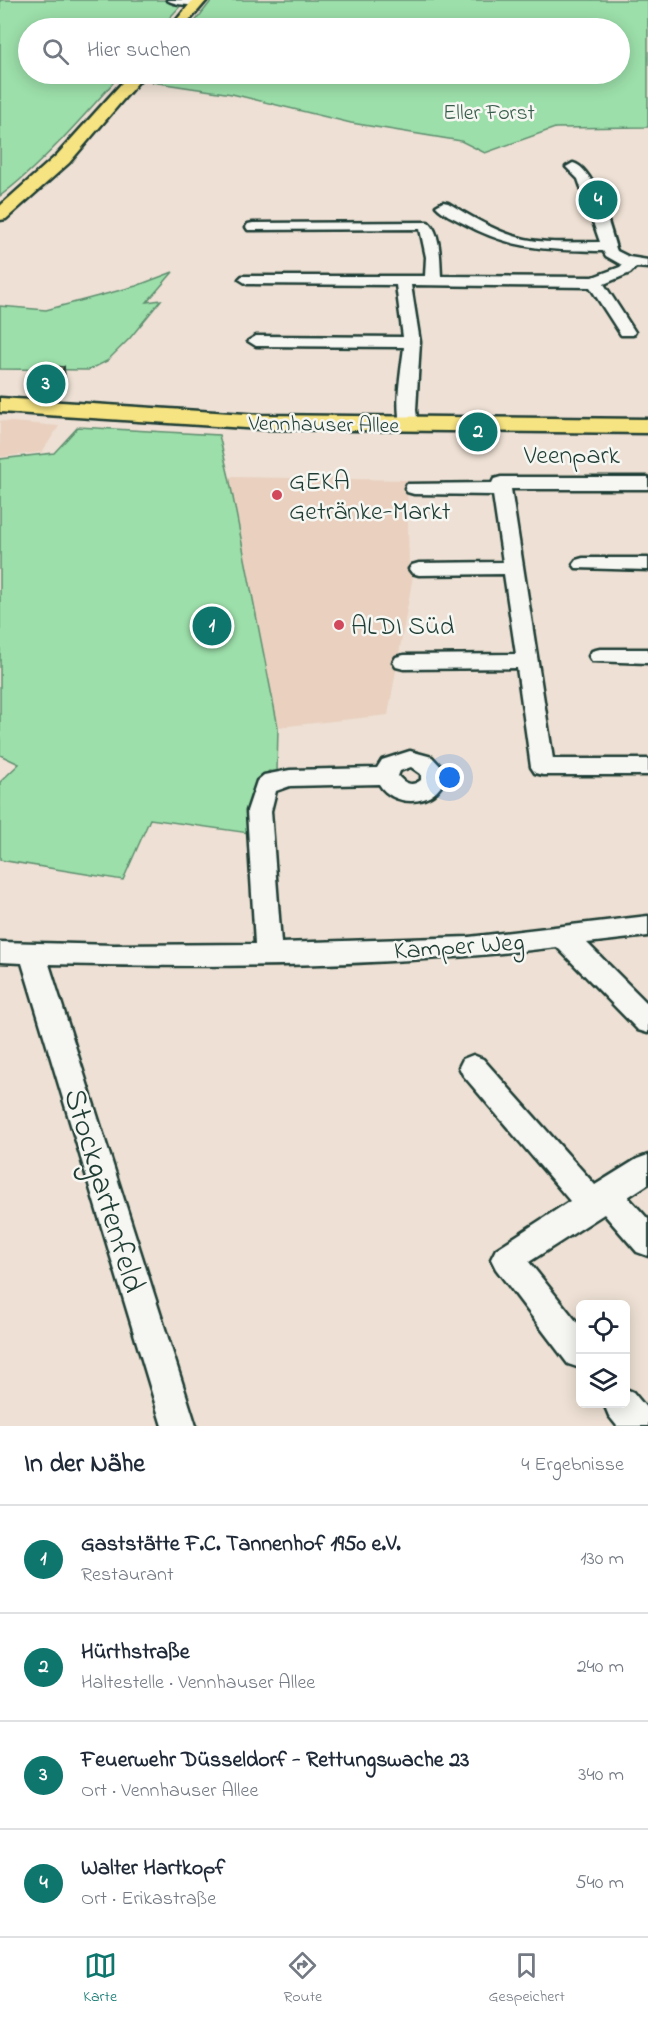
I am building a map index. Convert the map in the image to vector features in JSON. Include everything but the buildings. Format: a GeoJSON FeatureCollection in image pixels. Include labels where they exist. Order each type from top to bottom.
{"type":"FeatureCollection","features":[{"type":"Feature","properties":{"kind":"main road"},"geometry":{"type":"LineString","coordinates":[[184,18],[198,1]]}},
{"type":"Feature","properties":{"kind":"main road"},"geometry":{"type":"LineString","coordinates":[[0,215],[63,159],[129,84]]}},
{"type":"Feature","properties":{"kind":"main road","name":"Vennhauser Allee"},"geometry":{"type":"LineString","coordinates":[[0,405],[203,419],[409,425],[648,426]]}},
{"type":"Feature","properties":{"kind":"street"},"geometry":{"type":"LineString","coordinates":[[172,0],[198,1]]}},
{"type":"Feature","properties":{"kind":"street"},"geometry":{"type":"LineString","coordinates":[[573,167],[584,177],[608,247],[618,258],[640,264]]}},
{"type":"Feature","properties":{"kind":"street"},"geometry":{"type":"LineString","coordinates":[[443,206],[491,231],[522,242],[538,245],[608,247]]}},
{"type":"Feature","properties":{"kind":"street"},"geometry":{"type":"LineString","coordinates":[[253,227],[423,225],[428,228],[433,257],[433,282]]}},
{"type":"Feature","properties":{"kind":"street"},"geometry":{"type":"LineString","coordinates":[[247,279],[595,282],[640,264]]}},
{"type":"Feature","properties":{"kind":"street"},"geometry":{"type":"LineString","coordinates":[[403,282],[412,342],[407,410],[409,425]]}},
{"type":"Feature","properties":{"kind":"street"},"geometry":{"type":"LineString","coordinates":[[595,282],[627,332]]}},
{"type":"Feature","properties":{"kind":"street"},"geometry":{"type":"LineString","coordinates":[[256,341],[412,342]]}},
{"type":"Feature","properties":{"kind":"street","name":"Veenpark"},"geometry":{"type":"LineString","coordinates":[[648,483],[501,483],[543,766],[648,767]]}},
{"type":"Feature","properties":{"kind":"street","name":"Veenpark"},"geometry":{"type":"LineString","coordinates":[[414,488],[502,489]]}},
{"type":"Feature","properties":{"kind":"street"},"geometry":{"type":"LineString","coordinates":[[583,564],[648,564]]}},
{"type":"Feature","properties":{"kind":"street"},"geometry":{"type":"LineString","coordinates":[[419,569],[513,568]]}},
{"type":"Feature","properties":{"kind":"street"},"geometry":{"type":"LineString","coordinates":[[600,656],[648,656]]}},
{"type":"Feature","properties":{"kind":"street"},"geometry":{"type":"LineString","coordinates":[[404,662],[527,661]]}},
{"type":"Feature","properties":{"kind":"street"},"geometry":{"type":"LineString","coordinates":[[269,954],[259,811],[265,787],[272,781],[290,778],[386,776]]}},
{"type":"Feature","properties":{"kind":"street","name":"Kamper Weg"},"geometry":{"type":"LineString","coordinates":[[0,952],[269,954],[469,947],[565,938],[648,926]]}},
{"type":"Feature","properties":{"kind":"street"},"geometry":{"type":"LineString","coordinates":[[565,938],[648,1022]]}},
{"type":"Feature","properties":{"kind":"street","name":"Stockgartenfeld"},"geometry":{"type":"LineString","coordinates":[[33,954],[179,1426]]}},
{"type":"Feature","properties":{"kind":"street"},"geometry":{"type":"LineString","coordinates":[[473,1066],[599,1199],[648,1242]]}},
{"type":"Feature","properties":{"kind":"street"},"geometry":{"type":"LineString","coordinates":[[576,1348],[507,1259],[648,1168]]}},
{"type":"Feature","properties":{"kind":"street"},"geometry":{"type":"LineString","coordinates":[[624,1408],[639,1426]]}},
{"type":"Feature","properties":{"kind":"shaded area"},"geometry":{"type":"Polygon","coordinates":[[[0,421],[59,426],[42,452],[0,457],[0,421]]]}},
{"type":"Feature","properties":{"kind":"shaded area"},"geometry":{"type":"Polygon","coordinates":[[[229,477],[407,480],[409,570],[414,570],[388,715],[278,727],[229,477]]]}},
{"type":"Feature","properties":{"kind":"green space"},"geometry":{"type":"Polygon","coordinates":[[[0,0],[186,0],[169,18],[18,18],[18,84],[112,84],[31,170],[0,196],[0,0]]]}},
{"type":"Feature","properties":{"kind":"green space","name":"Eller Forst"},"geometry":{"type":"Polygon","coordinates":[[[212,0],[648,0],[648,127],[555,128],[485,153],[461,141],[351,123],[232,94],[164,84],[630,84],[630,18],[198,18],[212,0]]]}},
{"type":"Feature","properties":{"kind":"green space"},"geometry":{"type":"Polygon","coordinates":[[[173,272],[147,302],[161,300],[130,338],[107,361],[89,370],[0,369],[0,306],[46,310],[136,286],[173,272]]]}},
{"type":"Feature","properties":{"kind":"green space"},"geometry":{"type":"Polygon","coordinates":[[[78,427],[219,435],[278,727],[277,772],[269,771],[253,791],[249,833],[150,819],[123,880],[0,860],[0,782],[19,764],[0,755],[0,459],[54,453],[78,427]]]}},
{"type":"Feature","properties":{"kind":"place","name":"Walter Hartkopf"},"geometry":{"type":"Point","coordinates":[598,200]}},
{"type":"Feature","properties":{"kind":"place","name":"Feuerwehr Düsseldorf - Rettungswache 23"},"geometry":{"type":"Point","coordinates":[46,384]}},
{"type":"Feature","properties":{"kind":"place","name":"Hürthstraße"},"geometry":{"type":"Point","coordinates":[478,432]}},
{"type":"Feature","properties":{"kind":"place","name":"GEKA Getränke-Markt"},"geometry":{"type":"Point","coordinates":[277,495]}},
{"type":"Feature","properties":{"kind":"place","name":"ALDI Süd"},"geometry":{"type":"Point","coordinates":[339,625]}},
{"type":"Feature","properties":{"kind":"place","name":"Gaststätte F.C. Tannenhof 1950 e.V."},"geometry":{"type":"Point","coordinates":[212,626]}}]}
